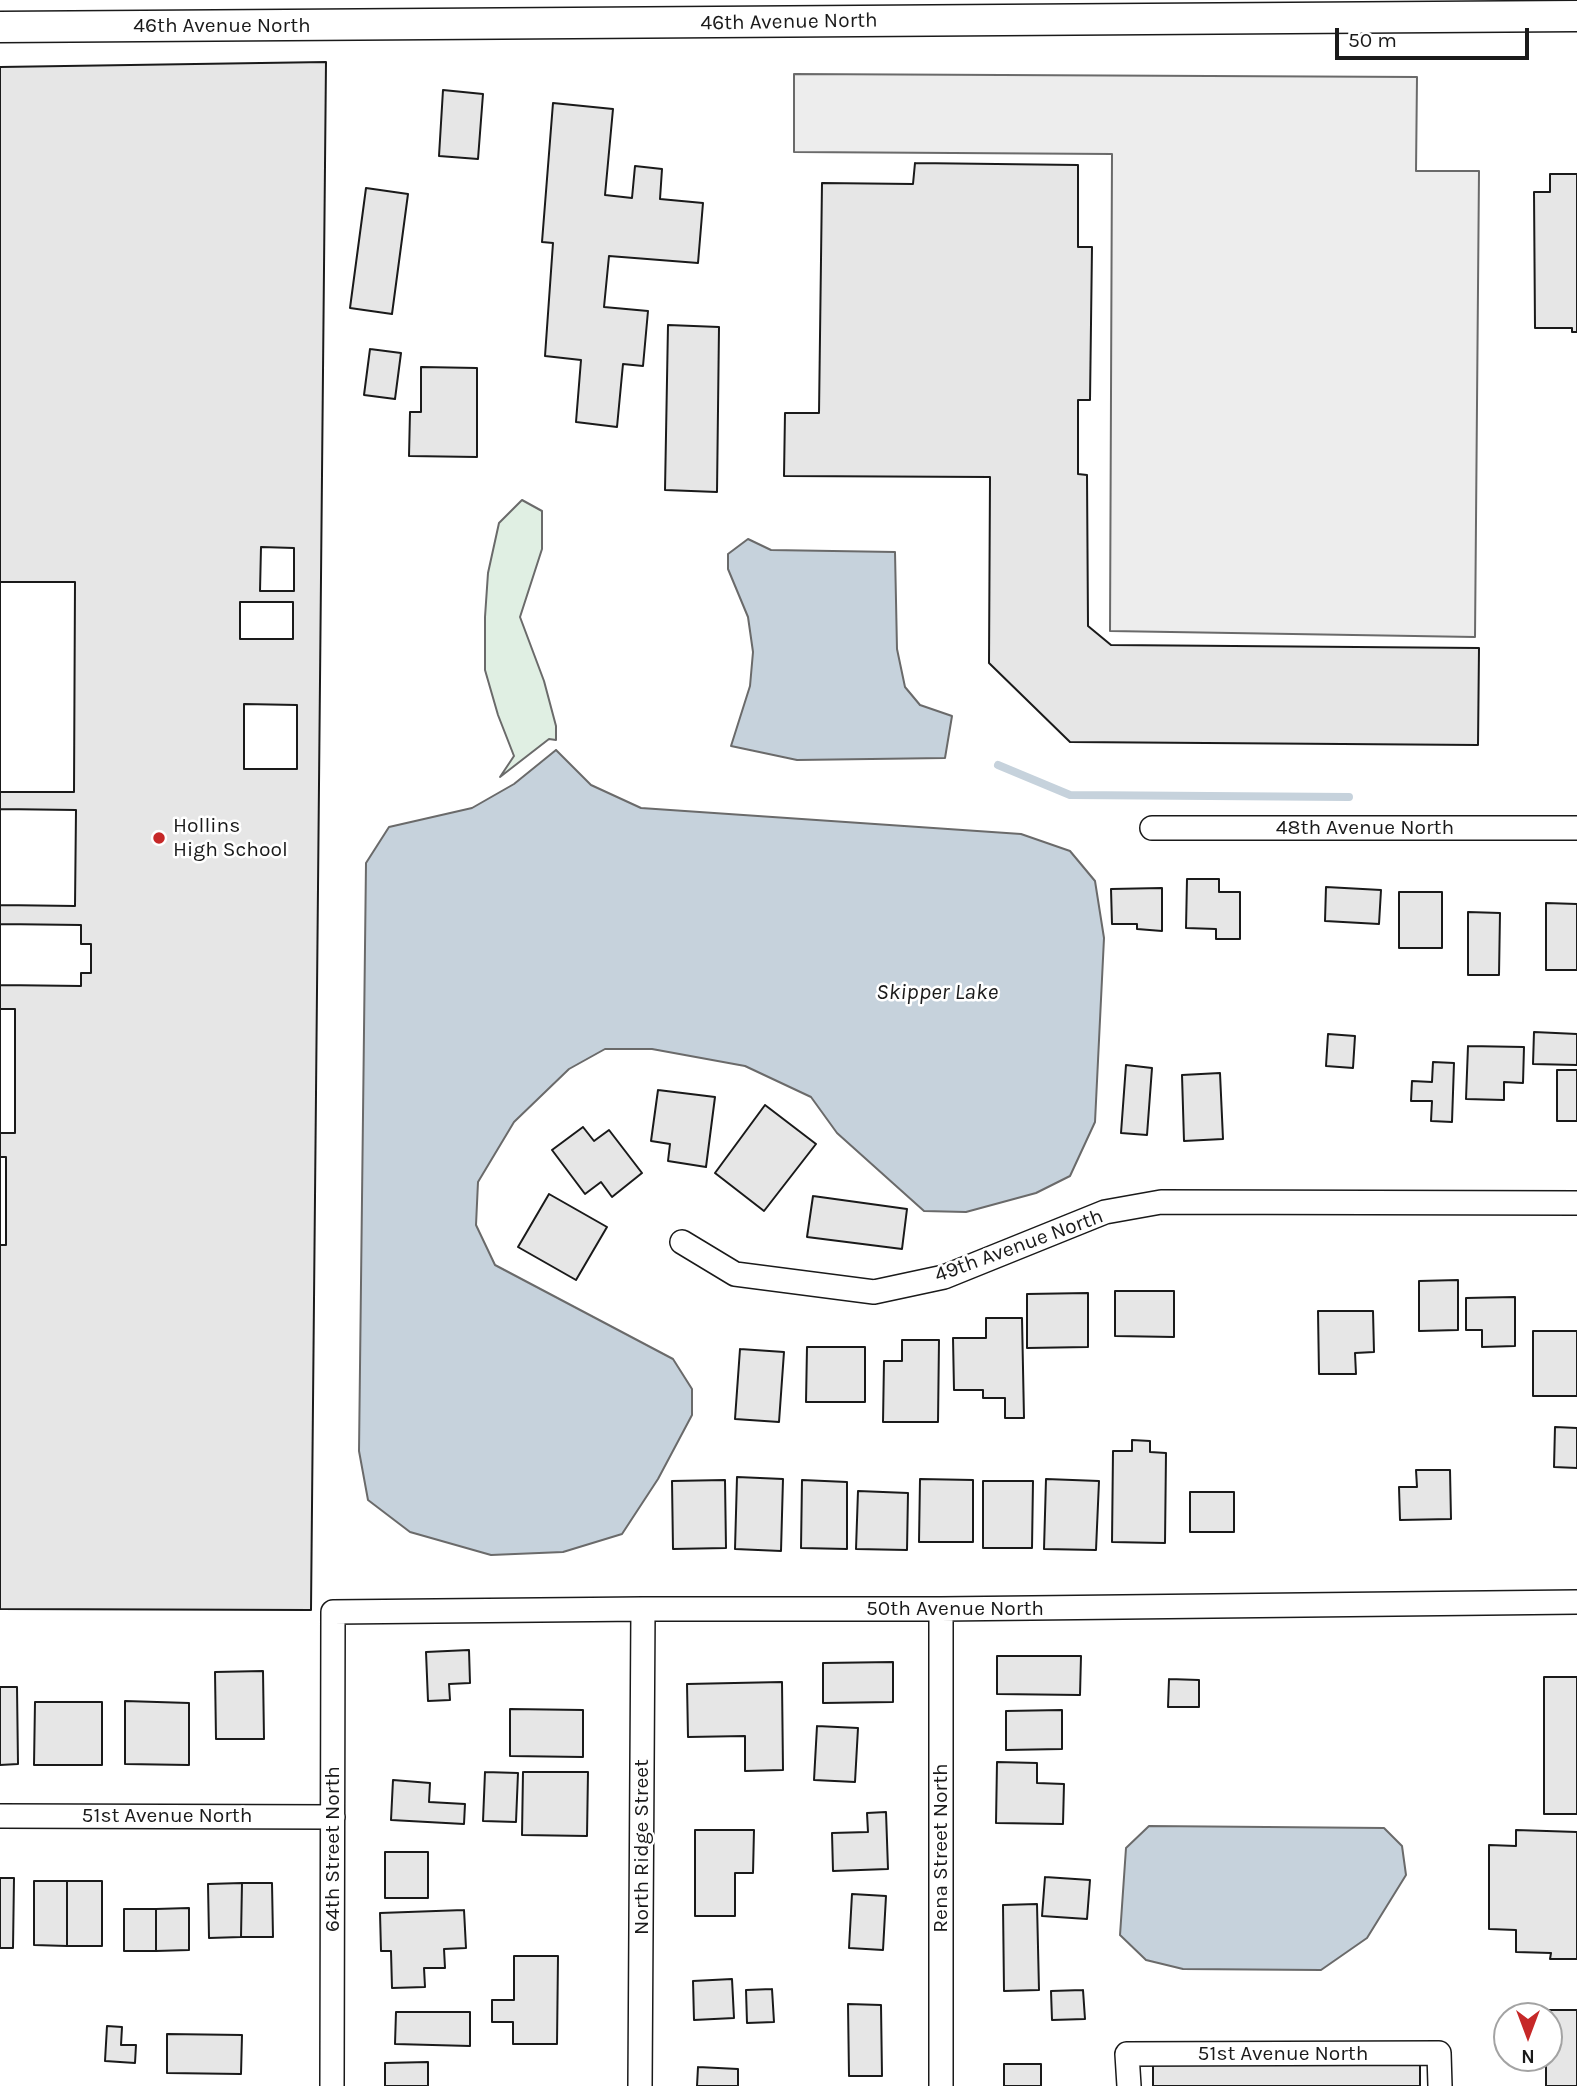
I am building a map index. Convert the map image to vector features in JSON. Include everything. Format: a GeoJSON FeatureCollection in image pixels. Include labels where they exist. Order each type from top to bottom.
{"type":"FeatureCollection","features":[{"type":"Feature","properties":{"kind":"street","name":"46th Avenue North"},"geometry":{"type":"LineString","coordinates":[[0,27],[1577,16]]}},
{"type":"Feature","properties":{"kind":"street","name":"48th Avenue North"},"geometry":{"type":"LineString","coordinates":[[1152,828],[1577,828]]}},
{"type":"Feature","properties":{"kind":"street","name":"49th Avenue North"},"geometry":{"type":"LineString","coordinates":[[682,1242],[734,1274],[873,1292],[944,1277],[1105,1212],[1161,1202],[1577,1203]]}},
{"type":"Feature","properties":{"kind":"street","name":"50th Avenue North"},"geometry":{"type":"LineString","coordinates":[[333,1612],[1577,1602]]}},
{"type":"Feature","properties":{"kind":"street","name":"North Ridge Street"},"geometry":{"type":"LineString","coordinates":[[640,2086],[643,1609]]}},
{"type":"Feature","properties":{"kind":"street","name":"Rena Street North"},"geometry":{"type":"LineString","coordinates":[[941,1609],[941,2086]]}},
{"type":"Feature","properties":{"kind":"street","name":"64th Street North"},"geometry":{"type":"LineString","coordinates":[[332,2086],[333,1612]]}},
{"type":"Feature","properties":{"kind":"street","name":"51st Avenue North"},"geometry":{"type":"LineString","coordinates":[[0,1816],[333,1817]]}},
{"type":"Feature","properties":{"kind":"street","name":"51st Avenue North"},"geometry":{"type":"LineString","coordinates":[[1129,2086],[1127,2054],[1439,2053],[1440,2086]]}},
{"type":"Feature","properties":{"kind":"green space"},"geometry":{"type":"Polygon","coordinates":[[[522,500],[542,511],[542,549],[520,617],[544,681],[556,726],[556,740],[549,739],[500,777],[514,756],[485,670],[488,573],[499,523],[522,500]]]}},
{"type":"Feature","properties":{"kind":"shaded area"},"geometry":{"type":"Polygon","coordinates":[[[794,74],[1417,77],[1416,171],[1479,171],[1475,637],[1110,631],[1112,154],[794,152],[794,74]]]}},
{"type":"Feature","properties":{"kind":"water"},"geometry":{"type":"Polygon","coordinates":[[[748,539],[771,550],[895,552],[897,649],[905,687],[920,705],[952,716],[945,758],[797,760],[731,746],[750,686],[753,652],[748,617],[728,569],[728,554],[748,539]]]}},
{"type":"Feature","properties":{"kind":"water","name":"Skipper Lake"},"geometry":{"type":"Polygon","coordinates":[[[556,750],[591,785],[641,808],[1021,834],[1070,851],[1095,881],[1104,938],[1095,1122],[1070,1176],[1036,1193],[966,1212],[924,1211],[837,1133],[811,1097],[745,1066],[652,1049],[605,1049],[569,1069],[514,1122],[478,1182],[476,1225],[495,1265],[673,1359],[692,1389],[692,1415],[658,1479],[622,1534],[563,1552],[491,1555],[410,1532],[368,1500],[359,1451],[366,863],[389,827],[472,808],[514,784],[556,750]]]}},
{"type":"Feature","properties":{"kind":"water"},"geometry":{"type":"Polygon","coordinates":[[[1149,1826],[1384,1828],[1402,1846],[1406,1875],[1367,1938],[1321,1970],[1183,1969],[1146,1960],[1120,1935],[1126,1848],[1149,1826]]]}},
{"type":"Feature","properties":{"kind":"building","name":"Hollins High School"},"geometry":{"type":"Polygon","coordinates":[[[326,62],[311,1610],[0,1609],[0,67],[326,62]]]}},
{"type":"Feature","properties":{"kind":"building"},"geometry":{"type":"Polygon","coordinates":[[[443,90],[483,94],[478,159],[439,156],[443,90]]]}},
{"type":"Feature","properties":{"kind":"building"},"geometry":{"type":"Polygon","coordinates":[[[553,103],[613,109],[605,195],[632,198],[635,166],[662,169],[660,199],[703,203],[698,263],[609,256],[604,307],[648,311],[643,366],[623,364],[617,427],[576,422],[581,360],[545,356],[553,243],[542,242],[553,103]]]}},
{"type":"Feature","properties":{"kind":"building"},"geometry":{"type":"Polygon","coordinates":[[[915,163],[1078,165],[1078,247],[1092,247],[1090,400],[1078,400],[1078,474],[1087,475],[1088,626],[1111,645],[1479,648],[1478,745],[1070,742],[989,663],[990,477],[784,476],[785,413],[819,413],[822,183],[913,184],[915,163]]]}},
{"type":"Feature","properties":{"kind":"building"},"geometry":{"type":"Polygon","coordinates":[[[1550,174],[1577,174],[1577,332],[1572,332],[1572,328],[1535,328],[1534,192],[1550,192],[1550,174]]]}},
{"type":"Feature","properties":{"kind":"building"},"geometry":{"type":"Polygon","coordinates":[[[366,188],[408,194],[392,314],[350,308],[366,188]]]}},
{"type":"Feature","properties":{"kind":"building"},"geometry":{"type":"Polygon","coordinates":[[[668,325],[719,327],[717,492],[665,490],[668,325]]]}},
{"type":"Feature","properties":{"kind":"building"},"geometry":{"type":"Polygon","coordinates":[[[370,349],[401,353],[395,399],[364,395],[370,349]]]}},
{"type":"Feature","properties":{"kind":"building"},"geometry":{"type":"Polygon","coordinates":[[[421,367],[477,368],[477,457],[409,456],[410,412],[421,412],[421,367]]]}},
{"type":"Feature","properties":{"kind":"building"},"geometry":{"type":"Polygon","coordinates":[[[261,547],[294,548],[294,591],[260,591],[261,547]]]}},
{"type":"Feature","properties":{"kind":"building"},"geometry":{"type":"Polygon","coordinates":[[[0,582],[75,582],[74,792],[0,792],[0,582]]]}},
{"type":"Feature","properties":{"kind":"building"},"geometry":{"type":"Polygon","coordinates":[[[240,602],[293,602],[293,639],[240,639],[240,602]]]}},
{"type":"Feature","properties":{"kind":"building"},"geometry":{"type":"Polygon","coordinates":[[[244,704],[297,705],[297,769],[244,769],[244,704]]]}},
{"type":"Feature","properties":{"kind":"building"},"geometry":{"type":"Polygon","coordinates":[[[0,809],[76,810],[75,906],[0,905],[0,809]]]}},
{"type":"Feature","properties":{"kind":"building"},"geometry":{"type":"Polygon","coordinates":[[[1187,879],[1219,879],[1219,892],[1240,892],[1240,939],[1216,939],[1216,929],[1186,928],[1187,879]]]}},
{"type":"Feature","properties":{"kind":"building"},"geometry":{"type":"Polygon","coordinates":[[[1326,887],[1381,890],[1379,924],[1325,921],[1326,887]]]}},
{"type":"Feature","properties":{"kind":"building"},"geometry":{"type":"Polygon","coordinates":[[[1162,888],[1162,931],[1137,929],[1137,924],[1112,924],[1111,889],[1162,888]]]}},
{"type":"Feature","properties":{"kind":"building"},"geometry":{"type":"Polygon","coordinates":[[[1399,892],[1442,892],[1442,948],[1399,948],[1399,892]]]}},
{"type":"Feature","properties":{"kind":"building"},"geometry":{"type":"Polygon","coordinates":[[[1546,903],[1577,904],[1577,970],[1546,970],[1546,903]]]}},
{"type":"Feature","properties":{"kind":"building"},"geometry":{"type":"Polygon","coordinates":[[[1468,912],[1500,913],[1499,975],[1468,975],[1468,912]]]}},
{"type":"Feature","properties":{"kind":"building"},"geometry":{"type":"Polygon","coordinates":[[[0,924],[81,925],[81,944],[91,944],[91,973],[81,973],[81,986],[0,985],[0,924]]]}},
{"type":"Feature","properties":{"kind":"building"},"geometry":{"type":"Polygon","coordinates":[[[0,1009],[15,1009],[15,1133],[0,1133],[0,1009]]]}},
{"type":"Feature","properties":{"kind":"building"},"geometry":{"type":"Polygon","coordinates":[[[1534,1032],[1577,1034],[1577,1065],[1533,1064],[1534,1032]]]}},
{"type":"Feature","properties":{"kind":"building"},"geometry":{"type":"Polygon","coordinates":[[[1328,1034],[1355,1036],[1353,1068],[1326,1066],[1328,1034]]]}},
{"type":"Feature","properties":{"kind":"building"},"geometry":{"type":"Polygon","coordinates":[[[1468,1046],[1524,1047],[1523,1083],[1504,1082],[1504,1100],[1466,1099],[1468,1046]]]}},
{"type":"Feature","properties":{"kind":"building"},"geometry":{"type":"Polygon","coordinates":[[[1433,1062],[1454,1063],[1452,1122],[1431,1121],[1432,1101],[1411,1101],[1412,1081],[1432,1082],[1433,1062]]]}},
{"type":"Feature","properties":{"kind":"building"},"geometry":{"type":"Polygon","coordinates":[[[1126,1065],[1152,1068],[1147,1135],[1121,1133],[1126,1065]]]}},
{"type":"Feature","properties":{"kind":"building"},"geometry":{"type":"Polygon","coordinates":[[[1557,1070],[1577,1070],[1577,1121],[1557,1121],[1557,1070]]]}},
{"type":"Feature","properties":{"kind":"building"},"geometry":{"type":"Polygon","coordinates":[[[1220,1073],[1223,1139],[1184,1141],[1182,1075],[1220,1073]]]}},
{"type":"Feature","properties":{"kind":"building"},"geometry":{"type":"Polygon","coordinates":[[[658,1090],[715,1097],[706,1167],[668,1161],[670,1144],[651,1141],[658,1090]]]}},
{"type":"Feature","properties":{"kind":"building"},"geometry":{"type":"Polygon","coordinates":[[[765,1105],[816,1144],[764,1211],[715,1173],[765,1105]]]}},
{"type":"Feature","properties":{"kind":"building"},"geometry":{"type":"Polygon","coordinates":[[[583,1127],[594,1141],[609,1130],[642,1173],[612,1197],[601,1182],[585,1194],[552,1150],[583,1127]]]}},
{"type":"Feature","properties":{"kind":"building"},"geometry":{"type":"Polygon","coordinates":[[[0,1157],[6,1157],[6,1245],[0,1245],[0,1157]]]}},
{"type":"Feature","properties":{"kind":"building"},"geometry":{"type":"Polygon","coordinates":[[[549,1194],[607,1227],[576,1280],[518,1247],[549,1194]]]}},
{"type":"Feature","properties":{"kind":"building"},"geometry":{"type":"Polygon","coordinates":[[[813,1196],[907,1209],[902,1249],[807,1237],[813,1196]]]}},
{"type":"Feature","properties":{"kind":"building"},"geometry":{"type":"Polygon","coordinates":[[[1458,1280],[1458,1330],[1419,1331],[1419,1281],[1458,1280]]]}},
{"type":"Feature","properties":{"kind":"building"},"geometry":{"type":"Polygon","coordinates":[[[1115,1291],[1174,1291],[1174,1337],[1115,1336],[1115,1291]]]}},
{"type":"Feature","properties":{"kind":"building"},"geometry":{"type":"Polygon","coordinates":[[[1088,1293],[1088,1347],[1027,1348],[1027,1294],[1088,1293]]]}},
{"type":"Feature","properties":{"kind":"building"},"geometry":{"type":"Polygon","coordinates":[[[1515,1297],[1515,1346],[1482,1347],[1482,1330],[1466,1330],[1466,1298],[1515,1297]]]}},
{"type":"Feature","properties":{"kind":"building"},"geometry":{"type":"Polygon","coordinates":[[[1318,1311],[1373,1311],[1374,1352],[1355,1353],[1356,1374],[1319,1374],[1318,1311]]]}},
{"type":"Feature","properties":{"kind":"building"},"geometry":{"type":"Polygon","coordinates":[[[986,1318],[1022,1318],[1024,1418],[1005,1418],[1005,1398],[983,1398],[983,1390],[954,1390],[953,1338],[986,1338],[986,1318]]]}},
{"type":"Feature","properties":{"kind":"building"},"geometry":{"type":"Polygon","coordinates":[[[1533,1331],[1577,1331],[1577,1396],[1533,1396],[1533,1331]]]}},
{"type":"Feature","properties":{"kind":"building"},"geometry":{"type":"Polygon","coordinates":[[[902,1340],[939,1340],[938,1422],[883,1422],[884,1361],[902,1361],[902,1340]]]}},
{"type":"Feature","properties":{"kind":"building"},"geometry":{"type":"Polygon","coordinates":[[[807,1347],[865,1347],[865,1402],[806,1402],[807,1347]]]}},
{"type":"Feature","properties":{"kind":"building"},"geometry":{"type":"Polygon","coordinates":[[[740,1349],[784,1352],[779,1422],[735,1419],[740,1349]]]}},
{"type":"Feature","properties":{"kind":"building"},"geometry":{"type":"Polygon","coordinates":[[[1555,1427],[1577,1428],[1577,1468],[1554,1467],[1555,1427]]]}},
{"type":"Feature","properties":{"kind":"building"},"geometry":{"type":"Polygon","coordinates":[[[1132,1440],[1150,1441],[1150,1452],[1166,1453],[1165,1543],[1112,1542],[1113,1451],[1132,1451],[1132,1440]]]}},
{"type":"Feature","properties":{"kind":"building"},"geometry":{"type":"Polygon","coordinates":[[[1416,1470],[1450,1470],[1451,1519],[1400,1520],[1399,1487],[1417,1487],[1416,1470]]]}},
{"type":"Feature","properties":{"kind":"building"},"geometry":{"type":"Polygon","coordinates":[[[737,1477],[783,1479],[781,1551],[735,1549],[737,1477]]]}},
{"type":"Feature","properties":{"kind":"building"},"geometry":{"type":"Polygon","coordinates":[[[920,1479],[973,1480],[973,1542],[919,1542],[920,1479]]]}},
{"type":"Feature","properties":{"kind":"building"},"geometry":{"type":"Polygon","coordinates":[[[1046,1479],[1099,1481],[1096,1550],[1044,1549],[1046,1479]]]}},
{"type":"Feature","properties":{"kind":"building"},"geometry":{"type":"Polygon","coordinates":[[[725,1480],[726,1548],[673,1549],[672,1481],[725,1480]]]}},
{"type":"Feature","properties":{"kind":"building"},"geometry":{"type":"Polygon","coordinates":[[[802,1480],[847,1482],[847,1549],[801,1548],[802,1480]]]}},
{"type":"Feature","properties":{"kind":"building"},"geometry":{"type":"Polygon","coordinates":[[[983,1481],[1033,1481],[1032,1548],[983,1548],[983,1481]]]}},
{"type":"Feature","properties":{"kind":"building"},"geometry":{"type":"Polygon","coordinates":[[[858,1491],[908,1493],[907,1550],[856,1549],[858,1491]]]}},
{"type":"Feature","properties":{"kind":"building"},"geometry":{"type":"Polygon","coordinates":[[[1190,1492],[1234,1492],[1234,1532],[1190,1532],[1190,1492]]]}},
{"type":"Feature","properties":{"kind":"building"},"geometry":{"type":"Polygon","coordinates":[[[469,1650],[470,1683],[449,1684],[450,1700],[428,1701],[426,1652],[469,1650]]]}},
{"type":"Feature","properties":{"kind":"building"},"geometry":{"type":"Polygon","coordinates":[[[997,1656],[1081,1656],[1080,1695],[997,1694],[997,1656]]]}},
{"type":"Feature","properties":{"kind":"building"},"geometry":{"type":"Polygon","coordinates":[[[893,1662],[893,1702],[823,1703],[823,1663],[893,1662]]]}},
{"type":"Feature","properties":{"kind":"building"},"geometry":{"type":"Polygon","coordinates":[[[263,1671],[264,1739],[216,1739],[215,1672],[263,1671]]]}},
{"type":"Feature","properties":{"kind":"building"},"geometry":{"type":"Polygon","coordinates":[[[1544,1677],[1577,1677],[1577,1814],[1544,1814],[1544,1677]]]}},
{"type":"Feature","properties":{"kind":"building"},"geometry":{"type":"Polygon","coordinates":[[[1169,1679],[1199,1680],[1199,1707],[1168,1707],[1169,1679]]]}},
{"type":"Feature","properties":{"kind":"building"},"geometry":{"type":"Polygon","coordinates":[[[782,1682],[783,1770],[745,1771],[745,1736],[688,1737],[687,1684],[782,1682]]]}},
{"type":"Feature","properties":{"kind":"building"},"geometry":{"type":"Polygon","coordinates":[[[0,1687],[17,1687],[18,1764],[0,1765],[0,1687]]]}},
{"type":"Feature","properties":{"kind":"building"},"geometry":{"type":"Polygon","coordinates":[[[125,1701],[189,1703],[189,1765],[125,1764],[125,1701]]]}},
{"type":"Feature","properties":{"kind":"building"},"geometry":{"type":"Polygon","coordinates":[[[35,1702],[102,1702],[102,1765],[34,1765],[35,1702]]]}},
{"type":"Feature","properties":{"kind":"building"},"geometry":{"type":"Polygon","coordinates":[[[510,1709],[583,1710],[583,1757],[510,1756],[510,1709]]]}},
{"type":"Feature","properties":{"kind":"building"},"geometry":{"type":"Polygon","coordinates":[[[1062,1710],[1062,1749],[1006,1750],[1006,1711],[1062,1710]]]}},
{"type":"Feature","properties":{"kind":"building"},"geometry":{"type":"Polygon","coordinates":[[[817,1726],[858,1728],[855,1782],[814,1780],[817,1726]]]}},
{"type":"Feature","properties":{"kind":"building"},"geometry":{"type":"Polygon","coordinates":[[[997,1762],[1037,1763],[1037,1783],[1064,1784],[1063,1824],[996,1823],[997,1762]]]}},
{"type":"Feature","properties":{"kind":"building"},"geometry":{"type":"Polygon","coordinates":[[[485,1772],[518,1773],[516,1822],[483,1821],[485,1772]]]}},
{"type":"Feature","properties":{"kind":"building"},"geometry":{"type":"Polygon","coordinates":[[[523,1772],[588,1772],[587,1836],[522,1835],[523,1772]]]}},
{"type":"Feature","properties":{"kind":"building"},"geometry":{"type":"Polygon","coordinates":[[[393,1780],[430,1783],[429,1802],[465,1804],[464,1824],[391,1820],[393,1780]]]}},
{"type":"Feature","properties":{"kind":"building"},"geometry":{"type":"Polygon","coordinates":[[[886,1812],[888,1869],[833,1871],[832,1833],[868,1832],[867,1813],[886,1812]]]}},
{"type":"Feature","properties":{"kind":"building"},"geometry":{"type":"Polygon","coordinates":[[[695,1830],[754,1830],[753,1873],[735,1873],[735,1916],[695,1916],[695,1830]]]}},
{"type":"Feature","properties":{"kind":"building"},"geometry":{"type":"Polygon","coordinates":[[[1516,1830],[1577,1832],[1577,1959],[1550,1959],[1551,1953],[1516,1952],[1516,1930],[1489,1929],[1489,1845],[1516,1846],[1516,1830]]]}},
{"type":"Feature","properties":{"kind":"building"},"geometry":{"type":"Polygon","coordinates":[[[385,1852],[428,1852],[428,1898],[385,1898],[385,1852]]]}},
{"type":"Feature","properties":{"kind":"building"},"geometry":{"type":"Polygon","coordinates":[[[1045,1877],[1090,1880],[1087,1919],[1042,1916],[1045,1877]]]}},
{"type":"Feature","properties":{"kind":"building"},"geometry":{"type":"Polygon","coordinates":[[[0,1878],[14,1878],[13,1948],[0,1948],[0,1878]]]}},
{"type":"Feature","properties":{"kind":"building"},"geometry":{"type":"Polygon","coordinates":[[[34,1881],[67,1881],[67,1946],[34,1945],[34,1881]]]}},
{"type":"Feature","properties":{"kind":"building"},"geometry":{"type":"Polygon","coordinates":[[[67,1881],[102,1881],[102,1946],[67,1946],[67,1881]]]}},
{"type":"Feature","properties":{"kind":"building"},"geometry":{"type":"Polygon","coordinates":[[[242,1883],[272,1883],[273,1937],[241,1937],[242,1883]]]}},
{"type":"Feature","properties":{"kind":"building"},"geometry":{"type":"Polygon","coordinates":[[[242,1883],[241,1937],[209,1938],[208,1884],[242,1883]]]}},
{"type":"Feature","properties":{"kind":"building"},"geometry":{"type":"Polygon","coordinates":[[[852,1894],[886,1896],[883,1950],[849,1948],[852,1894]]]}},
{"type":"Feature","properties":{"kind":"building"},"geometry":{"type":"Polygon","coordinates":[[[1037,1904],[1039,1990],[1004,1991],[1003,1905],[1037,1904]]]}},
{"type":"Feature","properties":{"kind":"building"},"geometry":{"type":"Polygon","coordinates":[[[189,1908],[189,1950],[156,1951],[156,1909],[189,1908]]]}},
{"type":"Feature","properties":{"kind":"building"},"geometry":{"type":"Polygon","coordinates":[[[124,1909],[156,1909],[156,1951],[124,1951],[124,1909]]]}},
{"type":"Feature","properties":{"kind":"building"},"geometry":{"type":"Polygon","coordinates":[[[464,1910],[466,1948],[444,1949],[445,1968],[424,1968],[425,1987],[392,1988],[391,1951],[381,1951],[380,1913],[464,1910]]]}},
{"type":"Feature","properties":{"kind":"building"},"geometry":{"type":"Polygon","coordinates":[[[514,1956],[558,1956],[557,2044],[513,2044],[513,2022],[492,2022],[492,2000],[514,2000],[514,1956]]]}},
{"type":"Feature","properties":{"kind":"building"},"geometry":{"type":"Polygon","coordinates":[[[732,1979],[734,2018],[694,2020],[693,1981],[732,1979]]]}},
{"type":"Feature","properties":{"kind":"building"},"geometry":{"type":"Polygon","coordinates":[[[772,1989],[774,2022],[747,2023],[746,1990],[772,1989]]]}},
{"type":"Feature","properties":{"kind":"building"},"geometry":{"type":"Polygon","coordinates":[[[1083,1990],[1085,2019],[1052,2020],[1051,1991],[1083,1990]]]}},
{"type":"Feature","properties":{"kind":"building"},"geometry":{"type":"Polygon","coordinates":[[[848,2004],[881,2005],[882,2076],[849,2076],[848,2004]]]}},
{"type":"Feature","properties":{"kind":"building"},"geometry":{"type":"Polygon","coordinates":[[[1563,2010],[1577,2010],[1577,2086],[1546,2086],[1546,2072],[1563,2072],[1563,2010]]]}},
{"type":"Feature","properties":{"kind":"building"},"geometry":{"type":"Polygon","coordinates":[[[396,2012],[470,2012],[470,2046],[395,2044],[396,2012]]]}},
{"type":"Feature","properties":{"kind":"building"},"geometry":{"type":"Polygon","coordinates":[[[107,2026],[122,2027],[121,2045],[136,2045],[135,2063],[105,2061],[107,2026]]]}},
{"type":"Feature","properties":{"kind":"building"},"geometry":{"type":"Polygon","coordinates":[[[167,2034],[242,2035],[241,2074],[167,2073],[167,2034]]]}},
{"type":"Feature","properties":{"kind":"building"},"geometry":{"type":"Polygon","coordinates":[[[428,2062],[428,2086],[385,2086],[385,2063],[428,2062]]]}},
{"type":"Feature","properties":{"kind":"building"},"geometry":{"type":"Polygon","coordinates":[[[1004,2064],[1041,2064],[1041,2086],[1004,2086],[1004,2064]]]}},
{"type":"Feature","properties":{"kind":"building"},"geometry":{"type":"Polygon","coordinates":[[[1153,2065],[1420,2065],[1420,2086],[1153,2086],[1153,2065]]]}},
{"type":"Feature","properties":{"kind":"building"},"geometry":{"type":"Polygon","coordinates":[[[698,2067],[738,2069],[738,2086],[697,2086],[698,2067]]]}},
{"type":"Feature","properties":{"kind":"waterway"},"geometry":{"type":"LineString","coordinates":[[998,765],[1070,795],[1349,797]]}},
{"type":"Feature","properties":{"kind":"place","name":"Hollins High School"},"geometry":{"type":"Point","coordinates":[159,838]}}]}
